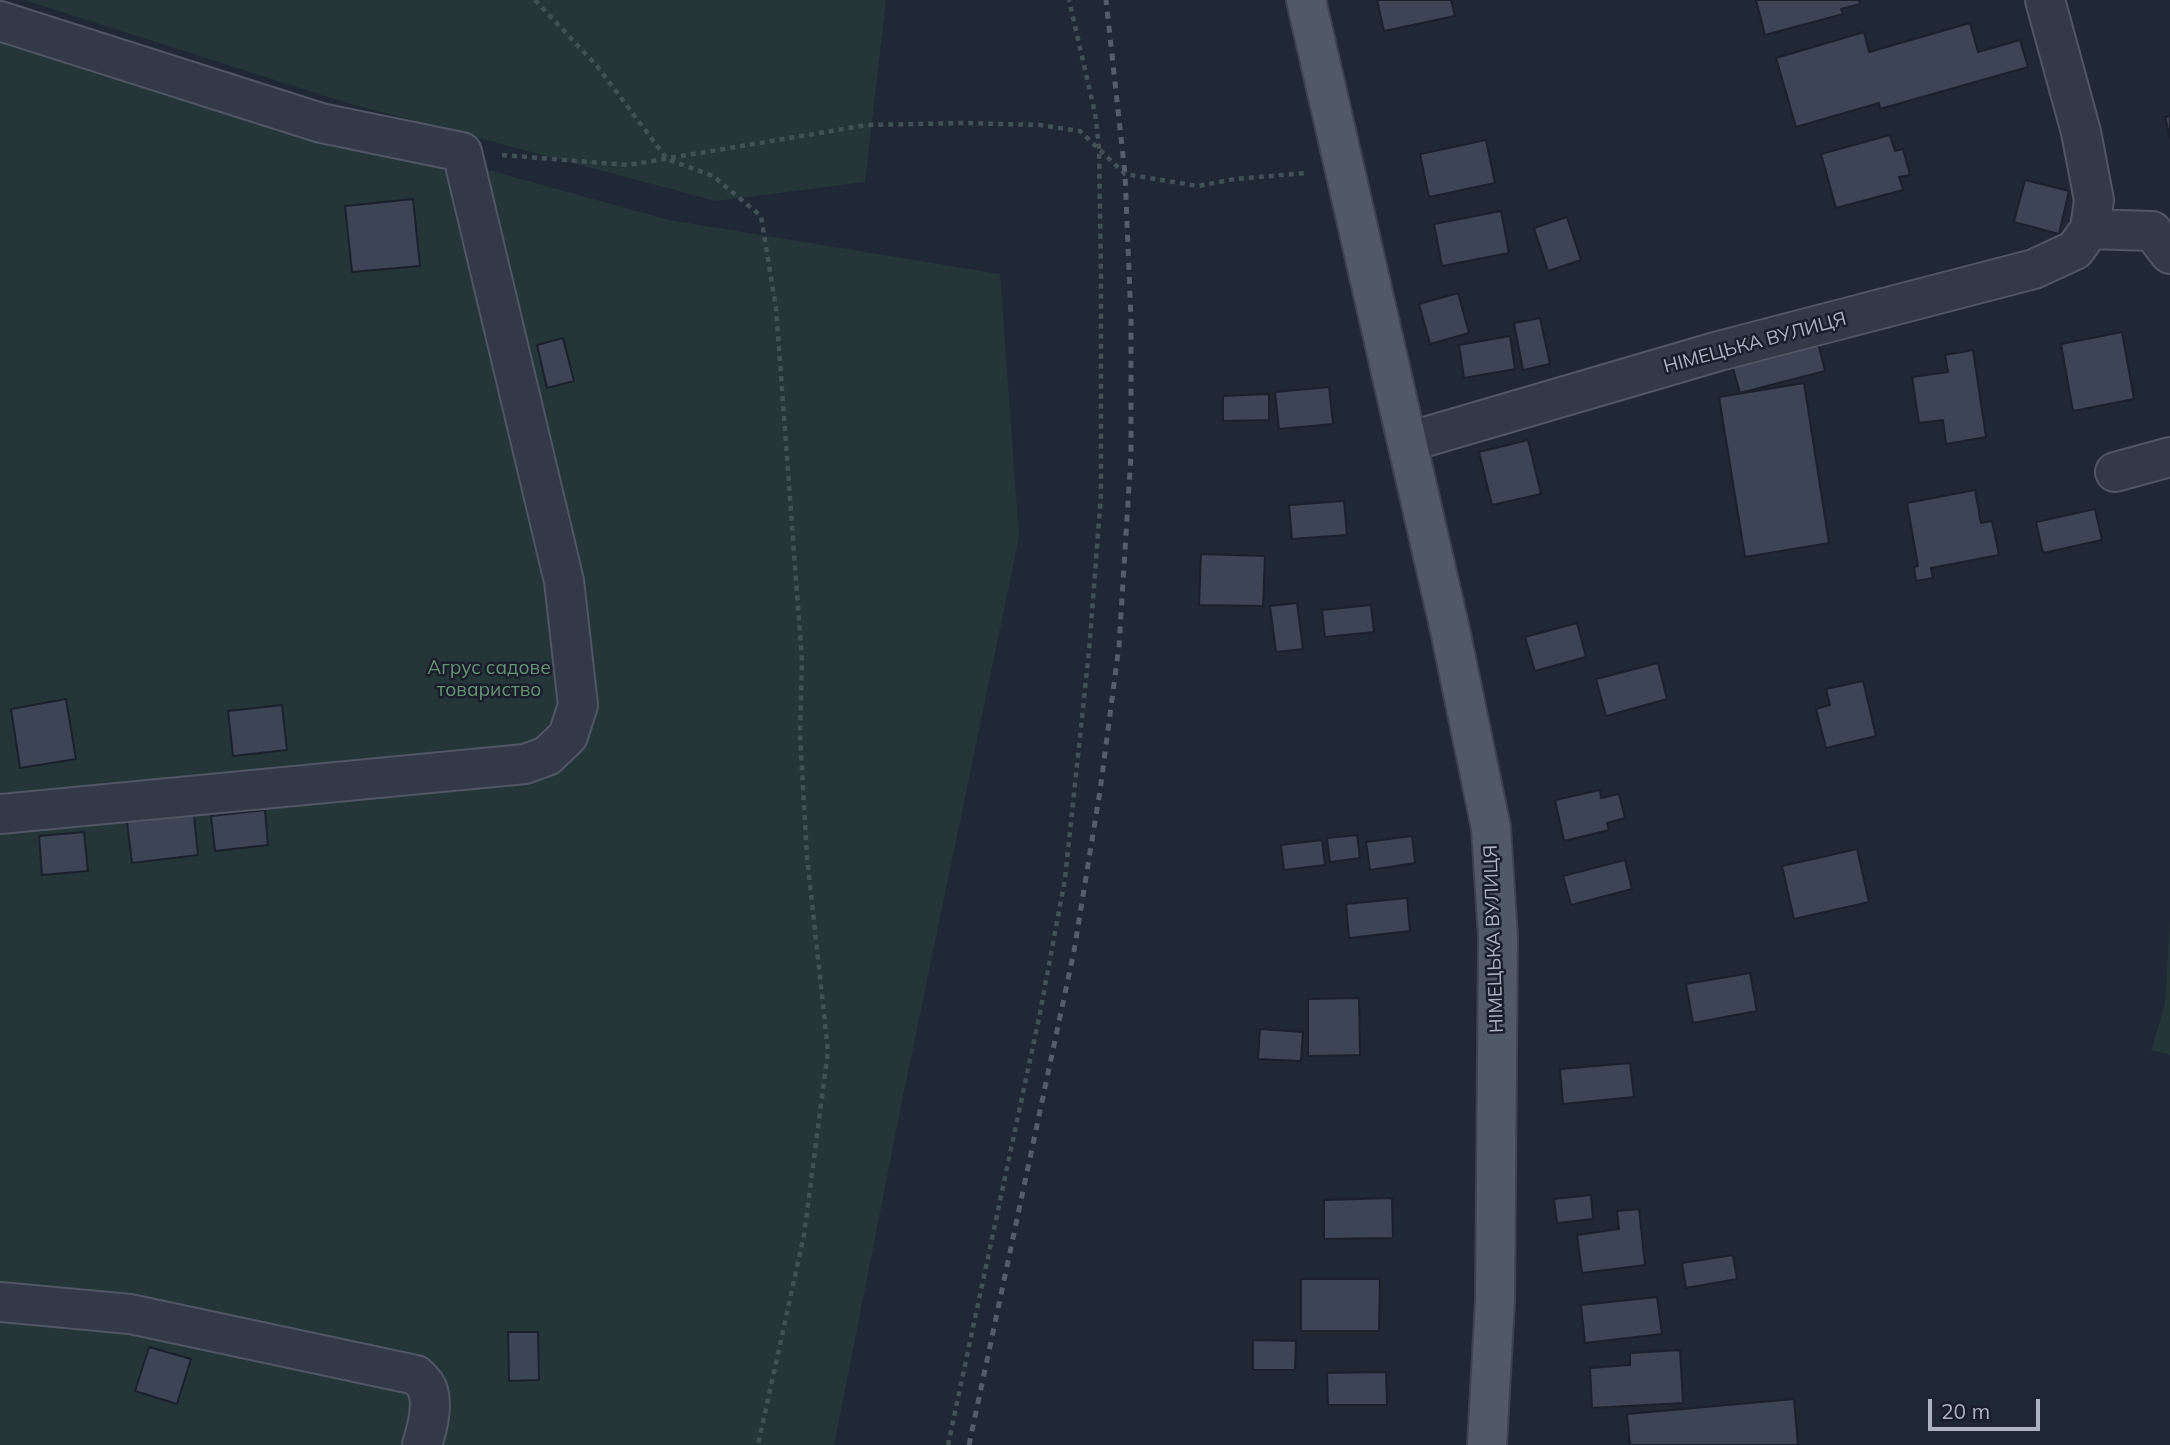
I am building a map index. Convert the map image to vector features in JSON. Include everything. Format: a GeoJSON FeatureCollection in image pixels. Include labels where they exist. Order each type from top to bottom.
{"type":"FeatureCollection","features":[{"type":"Feature","properties":{"kind":"main road","name":"НІМЕЦЬКА ВУЛИЦЯ"},"geometry":{"type":"LineString","coordinates":[[1306,0],[1408,442],[1491,828],[1498,937],[1495,1301],[1487,1445]]}},
{"type":"Feature","properties":{"kind":"street"},"geometry":{"type":"LineString","coordinates":[[2045,0],[2081,132],[2094,200],[2090,229],[2152,231],[2170,254]]}},
{"type":"Feature","properties":{"kind":"street"},"geometry":{"type":"LineString","coordinates":[[0,21],[321,123],[462,152],[564,581],[578,705],[568,736],[547,756],[525,764],[0,814]]}},
{"type":"Feature","properties":{"kind":"street","name":"НІМЕЦЬКА ВУЛИЦЯ"},"geometry":{"type":"LineString","coordinates":[[1408,442],[1719,351],[2034,270],[2075,250],[2090,229]]}},
{"type":"Feature","properties":{"kind":"street"},"geometry":{"type":"LineString","coordinates":[[2115,472],[2170,457]]}},
{"type":"Feature","properties":{"kind":"street"},"geometry":{"type":"LineString","coordinates":[[0,1303],[130,1314],[416,1375],[427,1386],[429,1397],[428,1424],[422,1445]]}},
{"type":"Feature","properties":{"kind":"path"},"geometry":{"type":"LineString","coordinates":[[535,0],[597,66],[667,159],[713,176],[761,216],[776,308],[802,661],[800,734],[807,857],[828,1051],[804,1235],[758,1445]]}},
{"type":"Feature","properties":{"kind":"path"},"geometry":{"type":"LineString","coordinates":[[948,1445],[1041,1013],[1065,879],[1089,652],[1101,495],[1098,147],[1096,113],[1069,0]]}},
{"type":"Feature","properties":{"kind":"path"},"geometry":{"type":"LineString","coordinates":[[462,152],[628,165],[867,125],[964,122],[1040,125],[1080,131],[1125,174],[1198,186],[1235,178],[1296,173],[1345,174]]}},
{"type":"Feature","properties":{"kind":"green space"},"geometry":{"type":"Polygon","coordinates":[[[24,0],[886,0],[865,182],[716,201],[347,103],[24,0]]]}},
{"type":"Feature","properties":{"kind":"green space","name":"Агрус садове товариство"},"geometry":{"type":"Polygon","coordinates":[[[0,35],[669,220],[1000,274],[1019,537],[834,1445],[0,1445],[0,35]]]}},
{"type":"Feature","properties":{"kind":"green space"},"geometry":{"type":"Polygon","coordinates":[[[2170,919],[2170,1055],[2151,1050],[2165,1005],[2170,919]]]}},
{"type":"Feature","properties":{"kind":"building"},"geometry":{"type":"Polygon","coordinates":[[[1377,0],[1451,0],[1455,16],[1384,31],[1377,0]]]}},
{"type":"Feature","properties":{"kind":"building"},"geometry":{"type":"Polygon","coordinates":[[[1756,0],[1859,0],[1860,4],[1841,9],[1843,14],[1765,35],[1756,0]]]}},
{"type":"Feature","properties":{"kind":"building"},"geometry":{"type":"Polygon","coordinates":[[[1970,23],[1978,52],[2020,40],[2028,67],[1880,109],[1879,103],[1796,127],[1776,58],[1864,32],[1869,52],[1970,23]]]}},
{"type":"Feature","properties":{"kind":"building"},"geometry":{"type":"Polygon","coordinates":[[[2170,116],[2170,137],[2165,117],[2170,116]]]}},
{"type":"Feature","properties":{"kind":"building"},"geometry":{"type":"Polygon","coordinates":[[[1890,135],[1895,151],[1903,149],[1910,175],[1899,177],[1903,190],[1836,208],[1821,154],[1890,135]]]}},
{"type":"Feature","properties":{"kind":"building"},"geometry":{"type":"Polygon","coordinates":[[[1486,140],[1495,183],[1429,197],[1420,154],[1486,140]]]}},
{"type":"Feature","properties":{"kind":"building"},"geometry":{"type":"Polygon","coordinates":[[[2025,180],[2069,191],[2059,234],[2014,222],[2025,180]]]}},
{"type":"Feature","properties":{"kind":"building"},"geometry":{"type":"Polygon","coordinates":[[[413,199],[420,266],[352,272],[345,206],[413,199]]]}},
{"type":"Feature","properties":{"kind":"building"},"geometry":{"type":"Polygon","coordinates":[[[1501,211],[1509,253],[1442,266],[1434,224],[1501,211]]]}},
{"type":"Feature","properties":{"kind":"building"},"geometry":{"type":"Polygon","coordinates":[[[1567,217],[1581,260],[1548,271],[1534,228],[1567,217]]]}},
{"type":"Feature","properties":{"kind":"building"},"geometry":{"type":"Polygon","coordinates":[[[1458,293],[1469,333],[1430,344],[1419,304],[1458,293]]]}},
{"type":"Feature","properties":{"kind":"building"},"geometry":{"type":"Polygon","coordinates":[[[1540,318],[1550,364],[1523,370],[1514,323],[1540,318]]]}},
{"type":"Feature","properties":{"kind":"building"},"geometry":{"type":"Polygon","coordinates":[[[2122,332],[2134,399],[2073,411],[2061,344],[2122,332]]]}},
{"type":"Feature","properties":{"kind":"building"},"geometry":{"type":"Polygon","coordinates":[[[1510,336],[1515,369],[1464,378],[1459,345],[1510,336]]]}},
{"type":"Feature","properties":{"kind":"building"},"geometry":{"type":"Polygon","coordinates":[[[563,338],[574,381],[547,388],[537,345],[563,338]]]}},
{"type":"Feature","properties":{"kind":"building"},"geometry":{"type":"Polygon","coordinates":[[[1818,343],[1825,371],[1740,393],[1732,365],[1818,343]]]}},
{"type":"Feature","properties":{"kind":"building"},"geometry":{"type":"Polygon","coordinates":[[[1973,350],[1986,437],[1946,444],[1943,420],[1919,423],[1912,377],[1948,372],[1945,355],[1973,350]]]}},
{"type":"Feature","properties":{"kind":"building"},"geometry":{"type":"Polygon","coordinates":[[[1804,383],[1829,543],[1745,557],[1719,397],[1804,383]]]}},
{"type":"Feature","properties":{"kind":"building"},"geometry":{"type":"Polygon","coordinates":[[[1329,387],[1333,424],[1279,429],[1275,392],[1329,387]]]}},
{"type":"Feature","properties":{"kind":"building"},"geometry":{"type":"Polygon","coordinates":[[[1269,394],[1269,420],[1223,421],[1223,396],[1269,394]]]}},
{"type":"Feature","properties":{"kind":"building"},"geometry":{"type":"Polygon","coordinates":[[[1528,440],[1541,494],[1492,505],[1479,452],[1528,440]]]}},
{"type":"Feature","properties":{"kind":"building"},"geometry":{"type":"Polygon","coordinates":[[[1975,490],[1981,523],[1992,521],[1999,555],[1931,568],[1933,578],[1916,581],[1914,567],[1918,566],[1907,503],[1975,490]]]}},
{"type":"Feature","properties":{"kind":"building"},"geometry":{"type":"Polygon","coordinates":[[[1344,501],[1347,535],[1292,539],[1289,505],[1344,501]]]}},
{"type":"Feature","properties":{"kind":"building"},"geometry":{"type":"Polygon","coordinates":[[[2095,509],[2102,540],[2043,553],[2036,522],[2095,509]]]}},
{"type":"Feature","properties":{"kind":"building"},"geometry":{"type":"Polygon","coordinates":[[[1201,554],[1265,556],[1263,606],[1199,605],[1201,554]]]}},
{"type":"Feature","properties":{"kind":"building"},"geometry":{"type":"Polygon","coordinates":[[[1297,603],[1303,649],[1276,652],[1270,606],[1297,603]]]}},
{"type":"Feature","properties":{"kind":"building"},"geometry":{"type":"Polygon","coordinates":[[[1371,605],[1374,632],[1325,637],[1322,610],[1371,605]]]}},
{"type":"Feature","properties":{"kind":"building"},"geometry":{"type":"Polygon","coordinates":[[[1577,623],[1586,657],[1535,671],[1525,637],[1577,623]]]}},
{"type":"Feature","properties":{"kind":"building"},"geometry":{"type":"Polygon","coordinates":[[[1658,663],[1667,699],[1606,716],[1596,679],[1658,663]]]}},
{"type":"Feature","properties":{"kind":"building"},"geometry":{"type":"Polygon","coordinates":[[[1863,681],[1876,736],[1826,748],[1816,709],[1830,705],[1826,689],[1863,681]]]}},
{"type":"Feature","properties":{"kind":"building"},"geometry":{"type":"Polygon","coordinates":[[[66,699],[76,759],[20,768],[11,709],[66,699]]]}},
{"type":"Feature","properties":{"kind":"building"},"geometry":{"type":"Polygon","coordinates":[[[282,705],[287,750],[233,756],[228,711],[282,705]]]}},
{"type":"Feature","properties":{"kind":"building"},"geometry":{"type":"Polygon","coordinates":[[[1600,790],[1601,798],[1619,794],[1625,818],[1607,823],[1609,830],[1564,841],[1555,800],[1600,790]]]}},
{"type":"Feature","properties":{"kind":"building"},"geometry":{"type":"Polygon","coordinates":[[[193,806],[198,855],[132,863],[126,814],[193,806]]]}},
{"type":"Feature","properties":{"kind":"building"},"geometry":{"type":"Polygon","coordinates":[[[265,810],[268,845],[215,851],[211,816],[265,810]]]}},
{"type":"Feature","properties":{"kind":"building"},"geometry":{"type":"Polygon","coordinates":[[[84,832],[88,871],[42,875],[39,836],[84,832]]]}},
{"type":"Feature","properties":{"kind":"building"},"geometry":{"type":"Polygon","coordinates":[[[1357,835],[1360,858],[1330,862],[1327,838],[1357,835]]]}},
{"type":"Feature","properties":{"kind":"building"},"geometry":{"type":"Polygon","coordinates":[[[1412,836],[1415,863],[1370,870],[1366,842],[1412,836]]]}},
{"type":"Feature","properties":{"kind":"building"},"geometry":{"type":"Polygon","coordinates":[[[1322,840],[1325,865],[1284,870],[1281,845],[1322,840]]]}},
{"type":"Feature","properties":{"kind":"building"},"geometry":{"type":"Polygon","coordinates":[[[1857,849],[1869,902],[1794,919],[1782,866],[1857,849]]]}},
{"type":"Feature","properties":{"kind":"building"},"geometry":{"type":"Polygon","coordinates":[[[1625,860],[1632,889],[1571,905],[1563,876],[1625,860]]]}},
{"type":"Feature","properties":{"kind":"building"},"geometry":{"type":"Polygon","coordinates":[[[1407,898],[1410,931],[1349,938],[1346,904],[1407,898]]]}},
{"type":"Feature","properties":{"kind":"building"},"geometry":{"type":"Polygon","coordinates":[[[1750,973],[1757,1011],[1693,1023],[1686,984],[1750,973]]]}},
{"type":"Feature","properties":{"kind":"building"},"geometry":{"type":"Polygon","coordinates":[[[1359,998],[1360,1055],[1308,1056],[1308,999],[1359,998]]]}},
{"type":"Feature","properties":{"kind":"building"},"geometry":{"type":"Polygon","coordinates":[[[1260,1029],[1303,1032],[1301,1061],[1258,1059],[1260,1029]]]}},
{"type":"Feature","properties":{"kind":"building"},"geometry":{"type":"Polygon","coordinates":[[[1630,1063],[1634,1097],[1563,1104],[1560,1069],[1630,1063]]]}},
{"type":"Feature","properties":{"kind":"building"},"geometry":{"type":"Polygon","coordinates":[[[1591,1195],[1593,1219],[1557,1223],[1554,1199],[1591,1195]]]}},
{"type":"Feature","properties":{"kind":"building"},"geometry":{"type":"Polygon","coordinates":[[[1392,1198],[1393,1238],[1324,1239],[1324,1200],[1392,1198]]]}},
{"type":"Feature","properties":{"kind":"building"},"geometry":{"type":"Polygon","coordinates":[[[1639,1209],[1645,1265],[1582,1273],[1577,1235],[1619,1229],[1617,1211],[1639,1209]]]}},
{"type":"Feature","properties":{"kind":"building"},"geometry":{"type":"Polygon","coordinates":[[[1733,1255],[1737,1279],[1686,1288],[1682,1263],[1733,1255]]]}},
{"type":"Feature","properties":{"kind":"building"},"geometry":{"type":"Polygon","coordinates":[[[1301,1279],[1380,1279],[1379,1331],[1301,1331],[1301,1279]]]}},
{"type":"Feature","properties":{"kind":"building"},"geometry":{"type":"Polygon","coordinates":[[[1657,1297],[1662,1334],[1585,1343],[1581,1305],[1657,1297]]]}},
{"type":"Feature","properties":{"kind":"building"},"geometry":{"type":"Polygon","coordinates":[[[508,1332],[538,1332],[539,1380],[509,1381],[508,1332]]]}},
{"type":"Feature","properties":{"kind":"building"},"geometry":{"type":"Polygon","coordinates":[[[1253,1340],[1296,1341],[1295,1370],[1253,1370],[1253,1340]]]}},
{"type":"Feature","properties":{"kind":"building"},"geometry":{"type":"Polygon","coordinates":[[[149,1347],[191,1359],[177,1404],[135,1391],[149,1347]]]}},
{"type":"Feature","properties":{"kind":"building"},"geometry":{"type":"Polygon","coordinates":[[[1680,1350],[1683,1403],[1592,1408],[1590,1368],[1630,1365],[1630,1353],[1680,1350]]]}},
{"type":"Feature","properties":{"kind":"building"},"geometry":{"type":"Polygon","coordinates":[[[1386,1372],[1387,1405],[1328,1405],[1327,1373],[1386,1372]]]}},
{"type":"Feature","properties":{"kind":"building"},"geometry":{"type":"Polygon","coordinates":[[[1794,1399],[1798,1445],[1630,1445],[1627,1414],[1794,1399]]]}},
{"type":"Feature","properties":{"kind":"railway"},"geometry":{"type":"LineString","coordinates":[[969,1445],[1074,951],[1100,791],[1119,646],[1131,454],[1131,319],[1125,174],[1106,0]]}}]}
